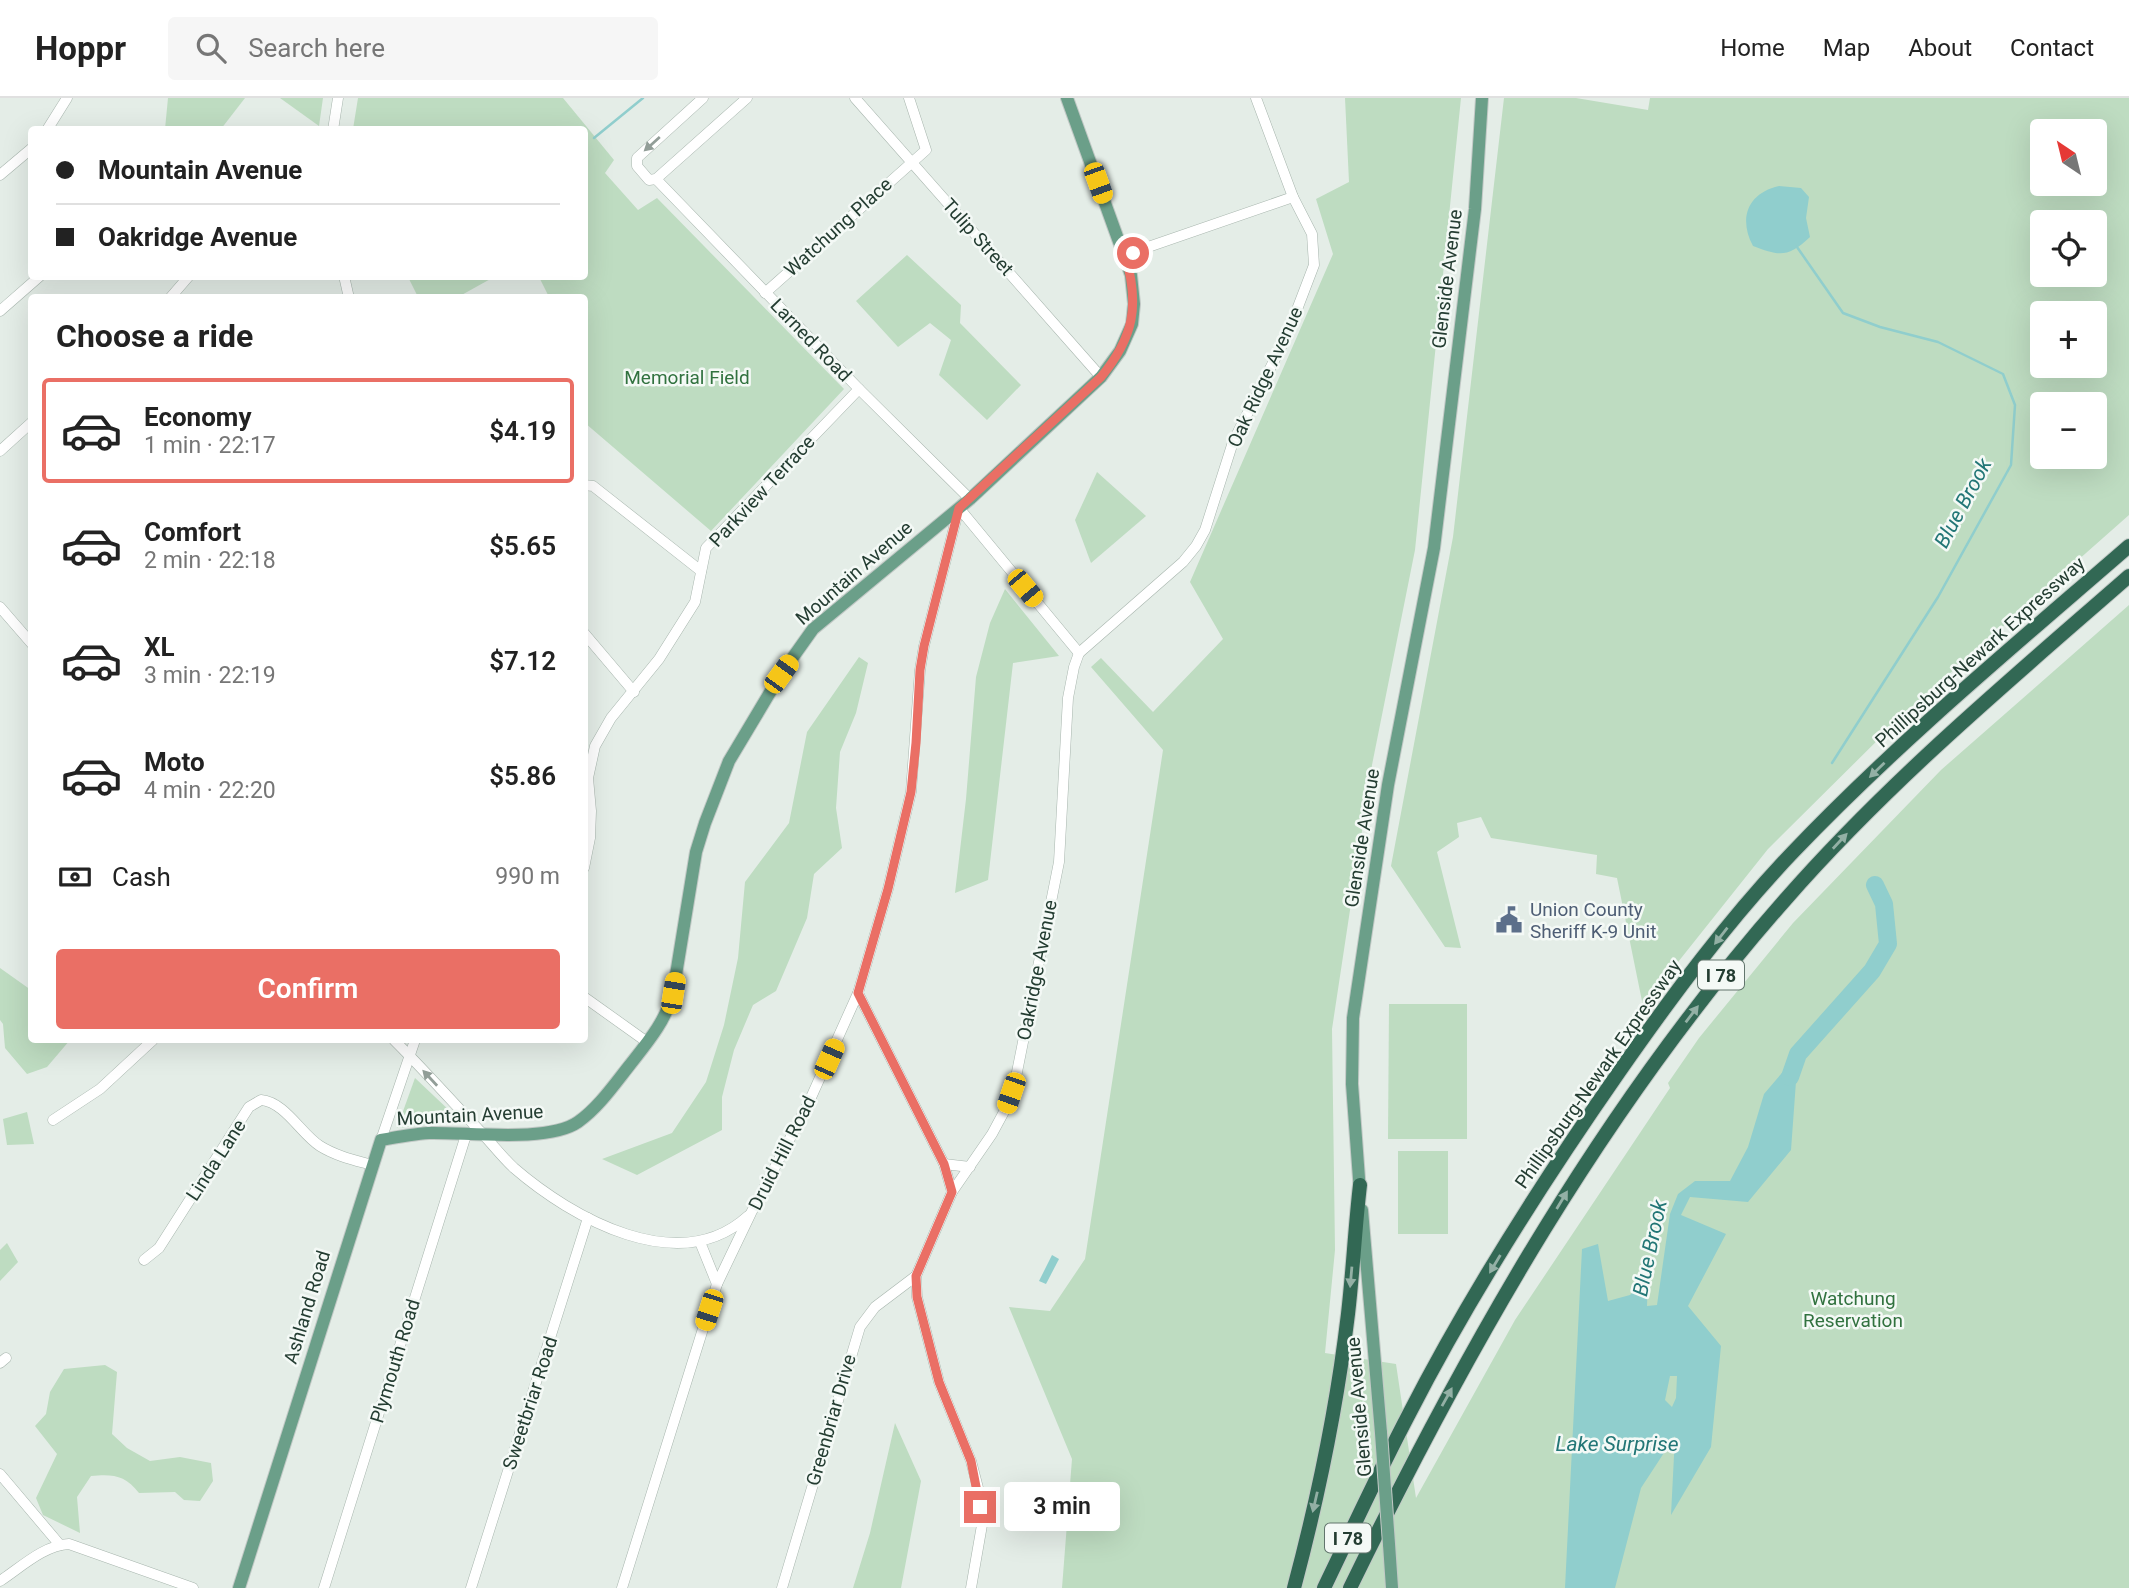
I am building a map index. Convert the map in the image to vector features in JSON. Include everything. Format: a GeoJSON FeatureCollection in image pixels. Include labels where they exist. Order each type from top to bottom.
{"type":"FeatureCollection","features":[{"type":"Feature","properties":{"kind":"highway","name":"Phillipsburg-Newark Expressway"},"geometry":{"type":"LineString","coordinates":[[1324,1588],[1410,1412],[1463,1316],[1570,1142],[1655,1020],[1748,902],[1793,851],[1931,717],[2129,546]]}},
{"type":"Feature","properties":{"kind":"highway","name":"I 78"},"geometry":{"type":"LineString","coordinates":[[1350,1588],[1421,1445],[1487,1325],[1577,1175],[1728,966],[1786,898],[1869,810],[1936,746],[2129,576]]}},
{"type":"Feature","properties":{"kind":"highway"},"geometry":{"type":"LineString","coordinates":[[1293,1588],[1323,1469],[1334,1408],[1348,1313],[1360,1185]]}},
{"type":"Feature","properties":{"kind":"main road","name":"Mountain Avenue"},"geometry":{"type":"LineString","coordinates":[[381,1140],[429,1133],[484,1135],[548,1132],[572,1126],[597,1104],[647,1042],[670,1003],[696,852],[705,823],[729,761],[781,674],[813,629],[970,499],[1101,377],[1121,351],[1132,324],[1133,286],[1125,255],[1067,98]]}},
{"type":"Feature","properties":{"kind":"main road","name":"Glenside Avenue"},"geometry":{"type":"LineString","coordinates":[[1392,1588],[1352,1084],[1353,1018],[1388,785],[1434,548],[1475,209],[1482,98]]}},
{"type":"Feature","properties":{"kind":"main road","name":"Ashland Road"},"geometry":{"type":"LineString","coordinates":[[239,1588],[381,1140]]}},
{"type":"Feature","properties":{"kind":"street"},"geometry":{"type":"LineString","coordinates":[[50,126],[67,98]]}},
{"type":"Feature","properties":{"kind":"street"},"geometry":{"type":"LineString","coordinates":[[334,126],[338,98]]}},
{"type":"Feature","properties":{"kind":"street","name":"Larned Road"},"geometry":{"type":"LineString","coordinates":[[703,98],[637,158],[637,166],[646,177],[653,181],[656,179],[859,389],[970,499]]}},
{"type":"Feature","properties":{"kind":"street"},"geometry":{"type":"LineString","coordinates":[[656,179],[747,98]]}},
{"type":"Feature","properties":{"kind":"street","name":"Tulip Street"},"geometry":{"type":"LineString","coordinates":[[855,98],[1101,377]]}},
{"type":"Feature","properties":{"kind":"street"},"geometry":{"type":"LineString","coordinates":[[909,98],[926,150],[912,163]]}},
{"type":"Feature","properties":{"kind":"street","name":"Oak Ridge Avenue"},"geometry":{"type":"LineString","coordinates":[[1079,653],[1183,562],[1196,546],[1205,530],[1233,442],[1288,333],[1314,265],[1312,234],[1293,197],[1256,98]]}},
{"type":"Feature","properties":{"kind":"street"},"geometry":{"type":"LineString","coordinates":[[0,176],[28,152]]}},
{"type":"Feature","properties":{"kind":"street","name":"Watchung Place"},"geometry":{"type":"LineString","coordinates":[[765,293],[912,163]]}},
{"type":"Feature","properties":{"kind":"street"},"geometry":{"type":"LineString","coordinates":[[1125,255],[1293,197]]}},
{"type":"Feature","properties":{"kind":"street"},"geometry":{"type":"LineString","coordinates":[[0,311],[35,280]]}},
{"type":"Feature","properties":{"kind":"street"},"geometry":{"type":"LineString","coordinates":[[173,294],[186,280]]}},
{"type":"Feature","properties":{"kind":"street","name":"Parkview Terrace"},"geometry":{"type":"LineString","coordinates":[[588,848],[591,811],[588,778],[592,757],[605,727],[659,659],[695,602],[703,557],[711,541],[859,389]]}},
{"type":"Feature","properties":{"kind":"street"},"geometry":{"type":"LineString","coordinates":[[0,451],[28,426]]}},
{"type":"Feature","properties":{"kind":"street"},"geometry":{"type":"LineString","coordinates":[[588,485],[593,486],[701,572]]}},
{"type":"Feature","properties":{"kind":"street"},"geometry":{"type":"LineString","coordinates":[[959,508],[1079,653]]}},
{"type":"Feature","properties":{"kind":"street","name":"Druid Hill Road"},"geometry":{"type":"LineString","coordinates":[[622,1588],[717,1284],[809,1102],[858,993],[888,889],[911,792],[922,658],[959,508]]}},
{"type":"Feature","properties":{"kind":"street"},"geometry":{"type":"LineString","coordinates":[[0,607],[28,639]]}},
{"type":"Feature","properties":{"kind":"street"},"geometry":{"type":"LineString","coordinates":[[588,638],[634,692]]}},
{"type":"Feature","properties":{"kind":"street","name":"Oakridge Avenue"},"geometry":{"type":"LineString","coordinates":[[916,1276],[952,1192],[1006,1108],[1016,1077],[1059,862],[1068,698],[1079,653]]}},
{"type":"Feature","properties":{"kind":"street"},"geometry":{"type":"LineString","coordinates":[[858,993],[944,1164],[952,1192]]}},
{"type":"Feature","properties":{"kind":"street"},"geometry":{"type":"LineString","coordinates":[[588,1000],[647,1042]]}},
{"type":"Feature","properties":{"kind":"street"},"geometry":{"type":"LineString","coordinates":[[53,1120],[100,1089],[150,1043]]}},
{"type":"Feature","properties":{"kind":"street"},"geometry":{"type":"LineString","coordinates":[[397,1043],[512,1166],[545,1192],[589,1218],[625,1234],[652,1241],[700,1242],[722,1234],[751,1213]]}},
{"type":"Feature","properties":{"kind":"street","name":"Ashland Road"},"geometry":{"type":"LineString","coordinates":[[381,1140],[414,1043]]}},
{"type":"Feature","properties":{"kind":"street","name":"Linda Lane"},"geometry":{"type":"LineString","coordinates":[[144,1260],[159,1248],[250,1107],[261,1100],[272,1102],[311,1140],[322,1147],[372,1165]]}},
{"type":"Feature","properties":{"kind":"street","name":"Plymouth Road"},"geometry":{"type":"LineString","coordinates":[[324,1588],[466,1135]]}},
{"type":"Feature","properties":{"kind":"street"},"geometry":{"type":"LineString","coordinates":[[944,1164],[970,1167]]}},
{"type":"Feature","properties":{"kind":"street","name":"Sweetbriar Road"},"geometry":{"type":"LineString","coordinates":[[471,1588],[589,1218]]}},
{"type":"Feature","properties":{"kind":"street"},"geometry":{"type":"LineString","coordinates":[[700,1242],[717,1284]]}},
{"type":"Feature","properties":{"kind":"street"},"geometry":{"type":"LineString","coordinates":[[916,1276],[917,1297],[939,1382],[971,1461],[978,1488],[982,1525],[971,1588]]}},
{"type":"Feature","properties":{"kind":"street","name":"Greenbriar Drive"},"geometry":{"type":"LineString","coordinates":[[782,1588],[860,1326],[875,1307],[916,1276]]}},
{"type":"Feature","properties":{"kind":"street"},"geometry":{"type":"LineString","coordinates":[[0,1474],[60,1545]]}},
{"type":"Feature","properties":{"kind":"street"},"geometry":{"type":"LineString","coordinates":[[0,1581],[37,1556],[60,1545],[78,1546],[193,1588]]}},
{"type":"Feature","properties":{"kind":"green space"},"geometry":{"type":"Polygon","coordinates":[[[168,98],[245,98],[223,126],[165,126],[168,98]]]}},
{"type":"Feature","properties":{"kind":"green space"},"geometry":{"type":"Polygon","coordinates":[[[280,98],[323,98],[319,126],[280,98]]]}},
{"type":"Feature","properties":{"kind":"green space","name":"Memorial Field"},"geometry":{"type":"Polygon","coordinates":[[[358,98],[563,98],[586,126],[353,126],[358,98]]]}},
{"type":"Feature","properties":{"kind":"green space","name":"Watchung Reservation"},"geometry":{"type":"Polygon","coordinates":[[[1345,98],[1461,98],[1415,550],[1372,765],[1332,1029],[1335,1250],[1325,1353],[1396,1364],[1416,1498],[1515,1320],[1670,1088],[1668,1083],[1699,1038],[1793,923],[1941,770],[2129,605],[2129,1588],[1062,1588],[1072,1459],[1009,1307],[1050,1311],[1085,1259],[1163,750],[1091,667],[1101,658],[1153,712],[1223,639],[1190,582],[1333,254],[1316,199],[1349,182],[1345,98]]]}},
{"type":"Feature","properties":{"kind":"green space"},"geometry":{"type":"Polygon","coordinates":[[[1504,98],[1576,98],[1648,110],[1650,98],[2129,98],[2129,515],[1905,713],[1768,849],[1643,1006],[1617,878],[1596,874],[1597,855],[1491,838],[1481,817],[1457,823],[1459,837],[1437,852],[1461,948],[1445,947],[1391,866],[1453,537],[1504,98]]]}},
{"type":"Feature","properties":{"kind":"green space","name":"Memorial Field"},"geometry":{"type":"Polygon","coordinates":[[[588,128],[614,160],[605,173],[638,210],[657,198],[844,389],[711,531],[588,426],[588,294],[548,294],[540,280],[588,280],[588,128]]]}},
{"type":"Feature","properties":{"kind":"green space"},"geometry":{"type":"Polygon","coordinates":[[[907,255],[961,305],[960,323],[1021,385],[987,420],[939,375],[951,340],[930,323],[898,347],[856,301],[907,255]]]}},
{"type":"Feature","properties":{"kind":"green space"},"geometry":{"type":"Polygon","coordinates":[[[410,280],[489,280],[463,294],[416,294],[410,280]]]}},
{"type":"Feature","properties":{"kind":"green space"},"geometry":{"type":"Polygon","coordinates":[[[1097,472],[1146,516],[1091,563],[1075,520],[1097,472]]]}},
{"type":"Feature","properties":{"kind":"green space"},"geometry":{"type":"Polygon","coordinates":[[[1005,589],[1059,656],[1013,663],[988,880],[955,893],[976,677],[990,623],[1005,589]]]}},
{"type":"Feature","properties":{"kind":"green space"},"geometry":{"type":"Polygon","coordinates":[[[859,657],[868,663],[856,713],[840,752],[836,808],[842,848],[814,874],[807,918],[776,991],[753,1005],[734,1050],[722,1097],[722,1130],[637,1175],[602,1159],[672,1133],[706,1082],[724,1025],[738,958],[745,882],[789,823],[807,732],[859,657]]]}},
{"type":"Feature","properties":{"kind":"green space"},"geometry":{"type":"Polygon","coordinates":[[[0,968],[28,988],[28,1043],[67,1043],[47,1067],[27,1074],[5,1048],[3,1024],[0,1020],[0,968]]]}},
{"type":"Feature","properties":{"kind":"green space"},"geometry":{"type":"Polygon","coordinates":[[[1389,1004],[1467,1004],[1467,1139],[1388,1139],[1389,1004]]]}},
{"type":"Feature","properties":{"kind":"green space"},"geometry":{"type":"Polygon","coordinates":[[[415,1078],[452,1113],[444,1123],[397,1128],[415,1078]]]}},
{"type":"Feature","properties":{"kind":"green space"},"geometry":{"type":"Polygon","coordinates":[[[27,1112],[34,1144],[7,1145],[3,1119],[27,1112]]]}},
{"type":"Feature","properties":{"kind":"green space"},"geometry":{"type":"Polygon","coordinates":[[[1398,1151],[1448,1151],[1448,1234],[1398,1234],[1398,1151]]]}},
{"type":"Feature","properties":{"kind":"green space"},"geometry":{"type":"Polygon","coordinates":[[[7,1243],[18,1262],[0,1281],[0,1250],[7,1243]]]}},
{"type":"Feature","properties":{"kind":"green space"},"geometry":{"type":"Polygon","coordinates":[[[105,1365],[117,1372],[112,1434],[127,1448],[150,1461],[180,1457],[211,1463],[213,1481],[200,1501],[184,1500],[175,1492],[139,1493],[129,1482],[118,1477],[91,1476],[77,1497],[80,1533],[43,1515],[36,1498],[57,1454],[35,1426],[46,1414],[50,1392],[64,1369],[105,1365]]]}},
{"type":"Feature","properties":{"kind":"green space"},"geometry":{"type":"Polygon","coordinates":[[[895,1423],[921,1481],[901,1588],[853,1588],[870,1533],[895,1423]]]}},
{"type":"Feature","properties":{"kind":"water"},"geometry":{"type":"Polygon","coordinates":[[[1779,186],[1801,188],[1809,197],[1806,218],[1810,237],[1795,249],[1783,253],[1753,246],[1746,226],[1746,217],[1753,201],[1768,189],[1779,186]]]}},
{"type":"Feature","properties":{"kind":"water","name":"Lake Surprise"},"geometry":{"type":"Polygon","coordinates":[[[1798,1054],[1791,1150],[1748,1202],[1690,1197],[1681,1215],[1726,1234],[1688,1306],[1721,1346],[1711,1447],[1671,1515],[1675,1436],[1641,1488],[1615,1588],[1565,1588],[1582,1249],[1598,1244],[1608,1301],[1630,1295],[1648,1277],[1647,1306],[1657,1305],[1670,1214],[1678,1194],[1695,1181],[1730,1181],[1748,1147],[1764,1094],[1798,1054]],[[1670,1376],[1665,1400],[1672,1407],[1676,1398],[1677,1376],[1670,1376]]]}},
{"type":"Feature","properties":{"kind":"water"},"geometry":{"type":"Polygon","coordinates":[[[1052,1255],[1059,1259],[1046,1284],[1039,1281],[1052,1255]]]}},
{"type":"Feature","properties":{"kind":"waterway"},"geometry":{"type":"LineString","coordinates":[[594,138],[643,98]]}},
{"type":"Feature","properties":{"kind":"waterway","name":"Blue Brook"},"geometry":{"type":"LineString","coordinates":[[1797,247],[1843,313],[1880,327],[1938,342],[2003,374],[2015,405],[2011,465],[1938,597],[1832,763]]}},
{"type":"Feature","properties":{"kind":"waterway","name":"Blue Brook"},"geometry":{"type":"LineString","coordinates":[[1790,1077],[1798,1054],[1872,971],[1888,944],[1884,904],[1875,885]]}},
{"type":"Feature","properties":{"kind":"place","name":"Union County Sheriff K-9 Unit"},"geometry":{"type":"Point","coordinates":[1509,920]}},
{"type":"Feature","properties":{"kind":"route"},"geometry":{"type":"LineString","coordinates":[[980,1507],[971,1461],[939,1382],[917,1297],[916,1276],[952,1192],[944,1164],[858,993],[888,889],[911,792],[924,646],[959,508],[1101,377],[1121,351],[1132,324],[1133,304],[1133,286],[1125,255],[1133,253]]}}]}
